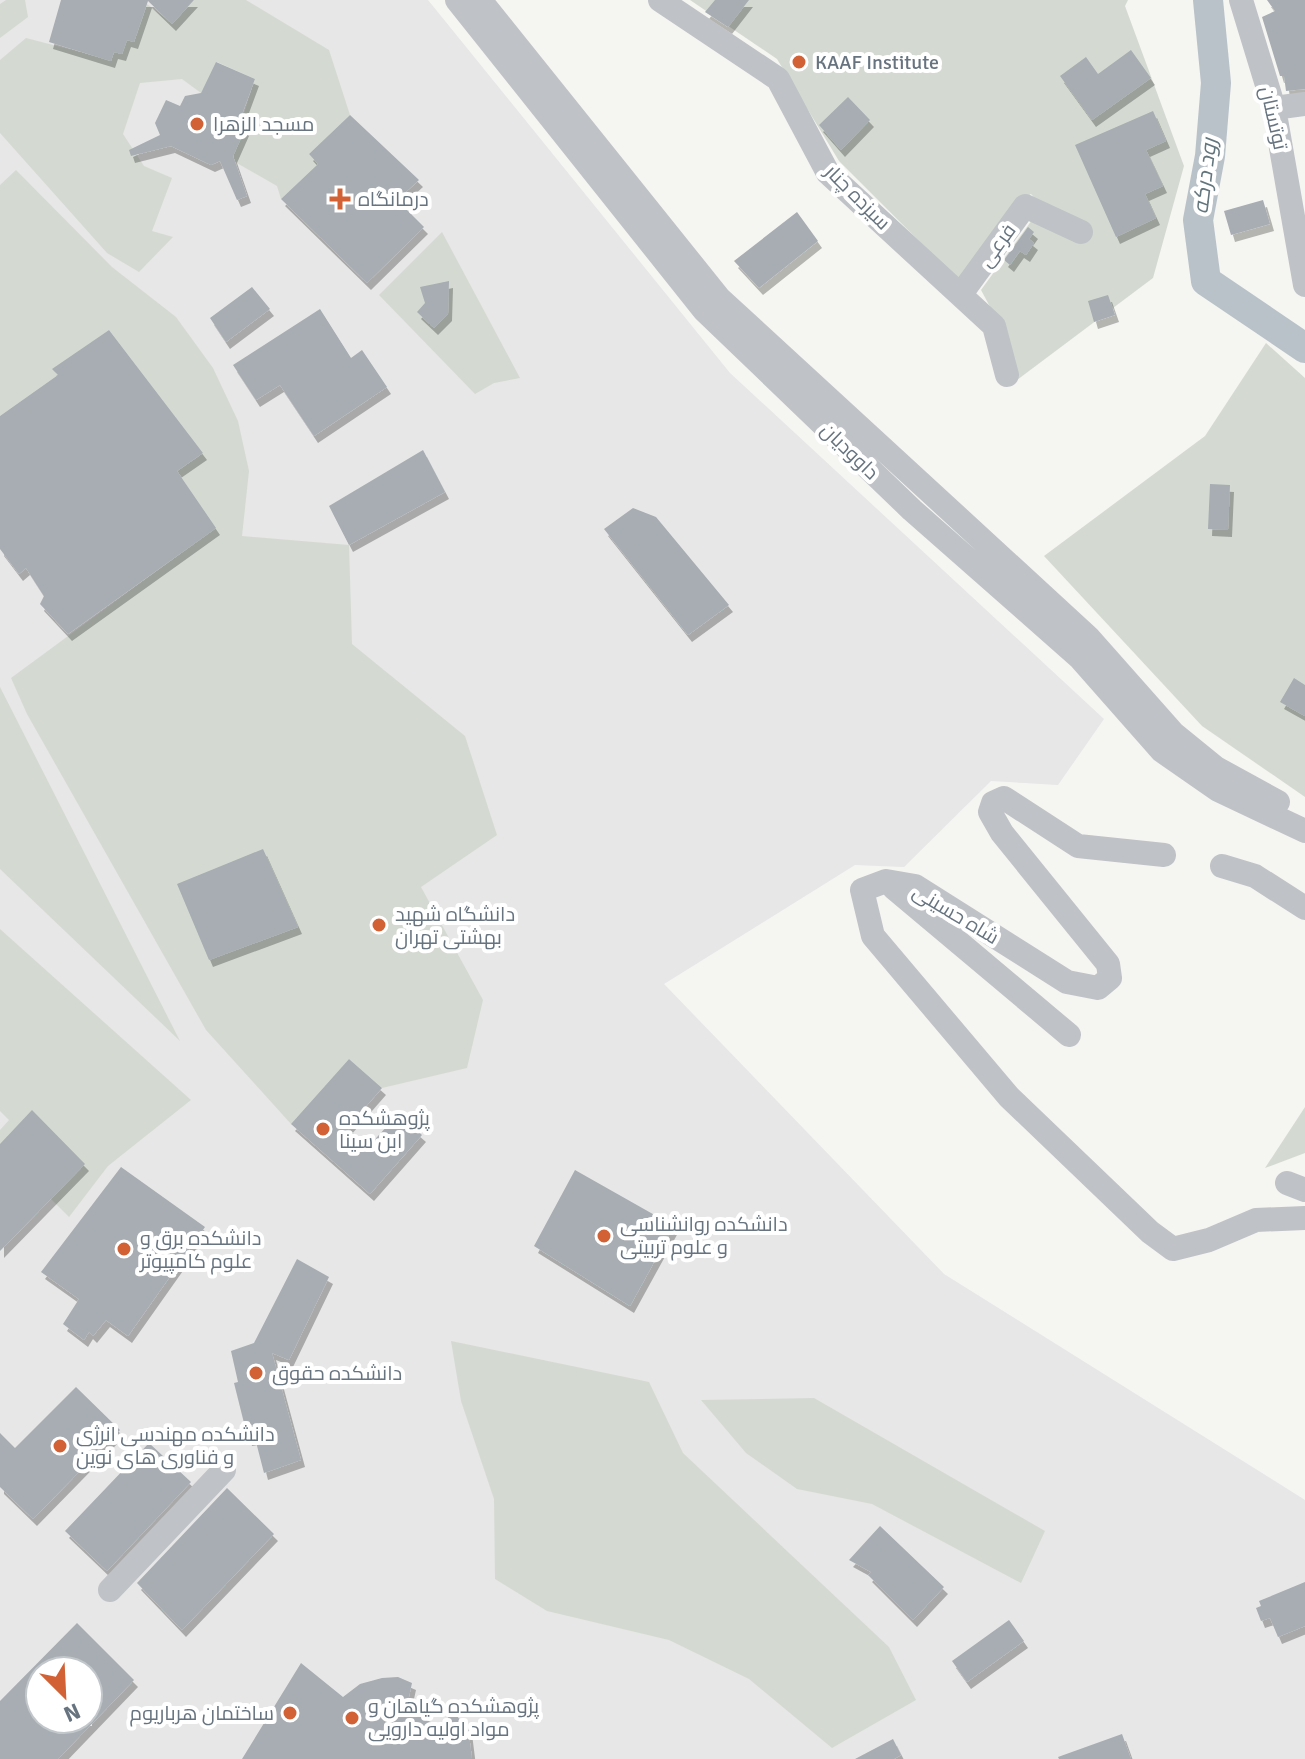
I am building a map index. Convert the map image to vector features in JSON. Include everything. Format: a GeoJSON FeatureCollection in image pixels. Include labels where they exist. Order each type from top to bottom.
{"type":"FeatureCollection","features":[{"type":"Feature","properties":{"kind":"street","name":"داوودیان"},"geometry":{"type":"LineString","coordinates":[[457,0],[704,310],[856,441]]}},
{"type":"Feature","properties":{"kind":"street","name":"داوودیان"},"geometry":{"type":"LineString","coordinates":[[480,0],[719,298],[856,441],[912,510],[1080,658],[1162,751],[1218,790],[1296,819]]}},
{"type":"Feature","properties":{"kind":"street","name":"سیزده چنار"},"geometry":{"type":"LineString","coordinates":[[660,0],[778,79],[828,173],[994,326],[1007,375]]}},
{"type":"Feature","properties":{"kind":"street","name":"توتستان"},"geometry":{"type":"LineString","coordinates":[[1241,0],[1274,108],[1300,226],[1305,285]]}},
{"type":"Feature","properties":{"kind":"street"},"geometry":{"type":"LineString","coordinates":[[1274,108],[1305,104]]}},
{"type":"Feature","properties":{"kind":"street","name":"فرعی"},"geometry":{"type":"LineString","coordinates":[[961,294],[1025,206],[1081,232]]}},
{"type":"Feature","properties":{"kind":"street","name":"شاه حسینی"},"geometry":{"type":"LineString","coordinates":[[1164,855],[1078,846],[1004,798],[993,803],[990,812],[1002,833],[1108,964],[1110,978],[1098,988],[1067,982],[915,886],[886,881],[862,890],[873,936],[1009,1097],[1150,1232],[1173,1249],[1209,1240],[1256,1220],[1305,1218]]}},
{"type":"Feature","properties":{"kind":"street"},"geometry":{"type":"LineString","coordinates":[[1296,819],[1305,846]]}},
{"type":"Feature","properties":{"kind":"street"},"geometry":{"type":"LineString","coordinates":[[1222,866],[1255,876],[1305,908]]}},
{"type":"Feature","properties":{"kind":"street"},"geometry":{"type":"LineString","coordinates":[[886,881],[1069,1035]]}},
{"type":"Feature","properties":{"kind":"street"},"geometry":{"type":"LineString","coordinates":[[110,1590],[224,1470]]}},
{"type":"Feature","properties":{"kind":"shaded area","name":"دانشگاه شهید بهشتی تهران"},"geometry":{"type":"Polygon","coordinates":[[[0,0],[428,0],[730,373],[1104,719],[1058,785],[991,781],[904,867],[855,865],[664,984],[944,1274],[1305,1500],[1305,1759],[0,1759],[0,0]]]}},
{"type":"Feature","properties":{"kind":"shaded area"},"geometry":{"type":"Polygon","coordinates":[[[6,0],[25,0],[28,17],[0,38],[0,4],[6,0]]]}},
{"type":"Feature","properties":{"kind":"shaded area"},"geometry":{"type":"Polygon","coordinates":[[[194,0],[246,0],[329,50],[350,115],[309,154],[318,164],[281,199],[277,186],[235,162],[232,150],[255,79],[217,62],[201,93],[182,79],[140,83],[123,134],[144,166],[172,178],[152,231],[173,237],[139,272],[107,253],[0,133],[0,60],[26,38],[111,60],[114,52],[127,40],[134,41],[147,4],[172,23],[194,0]]]}},
{"type":"Feature","properties":{"kind":"shaded area"},"geometry":{"type":"Polygon","coordinates":[[[690,0],[1128,0],[1125,6],[1184,166],[1153,278],[1017,380],[1003,331],[981,290],[1032,220],[1038,202],[1031,194],[1024,198],[961,283],[839,161],[777,59],[690,0]]]}},
{"type":"Feature","properties":{"kind":"shaded area"},"geometry":{"type":"Polygon","coordinates":[[[16,170],[112,267],[176,317],[213,368],[238,421],[249,471],[242,536],[349,545],[352,644],[465,736],[497,835],[421,887],[483,1000],[467,1068],[382,1088],[349,1059],[291,1124],[206,1030],[27,714],[11,678],[215,528],[177,471],[203,453],[109,330],[53,369],[58,375],[0,416],[0,185],[16,170]]]}},
{"type":"Feature","properties":{"kind":"shaded area"},"geometry":{"type":"Polygon","coordinates":[[[442,232],[520,378],[494,383],[475,394],[379,295],[442,232]]]}},
{"type":"Feature","properties":{"kind":"shaded area"},"geometry":{"type":"Polygon","coordinates":[[[1266,343],[1305,378],[1305,797],[1202,726],[1044,556],[1205,436],[1266,343]]]}},
{"type":"Feature","properties":{"kind":"shaded area"},"geometry":{"type":"Polygon","coordinates":[[[0,687],[180,1041],[0,869],[0,687]]]}},
{"type":"Feature","properties":{"kind":"shaded area"},"geometry":{"type":"Polygon","coordinates":[[[0,929],[191,1100],[108,1166],[69,1217],[0,1148],[0,1130],[9,1120],[0,1111],[0,929]]]}},
{"type":"Feature","properties":{"kind":"shaded area"},"geometry":{"type":"Polygon","coordinates":[[[1305,1107],[1305,1153],[1265,1168],[1305,1107]]]}},
{"type":"Feature","properties":{"kind":"shaded area"},"geometry":{"type":"Polygon","coordinates":[[[451,1341],[649,1382],[683,1453],[889,1647],[916,1700],[832,1748],[749,1679],[669,1640],[547,1611],[495,1579],[494,1499],[461,1401],[451,1341]]]}},
{"type":"Feature","properties":{"kind":"shaded area"},"geometry":{"type":"Polygon","coordinates":[[[814,1398],[1045,1531],[1021,1583],[872,1504],[797,1489],[746,1453],[701,1400],[814,1398]]]}},
{"type":"Feature","properties":{"kind":"building"},"geometry":{"type":"Polygon","coordinates":[[[61,0],[194,0],[172,24],[148,1],[134,42],[127,40],[122,54],[114,52],[111,61],[49,42],[61,0]]]}},
{"type":"Feature","properties":{"kind":"building"},"geometry":{"type":"Polygon","coordinates":[[[715,0],[749,0],[728,27],[705,12],[715,0]]]}},
{"type":"Feature","properties":{"kind":"building"},"geometry":{"type":"Polygon","coordinates":[[[1267,0],[1305,0],[1305,89],[1286,91],[1284,76],[1280,76],[1262,17],[1275,11],[1267,0]]]}},
{"type":"Feature","properties":{"kind":"building"},"geometry":{"type":"Polygon","coordinates":[[[1131,50],[1151,78],[1092,120],[1060,76],[1086,57],[1098,74],[1131,50]]]}},
{"type":"Feature","properties":{"kind":"building","name":"مسجد الزهرا"},"geometry":{"type":"Polygon","coordinates":[[[216,62],[255,79],[238,125],[245,129],[233,156],[247,196],[237,200],[220,161],[211,165],[171,146],[131,156],[129,150],[160,135],[155,123],[166,100],[180,106],[185,96],[201,93],[216,62]]]}},
{"type":"Feature","properties":{"kind":"building"},"geometry":{"type":"Polygon","coordinates":[[[848,97],[870,120],[841,150],[819,125],[848,97]]]}},
{"type":"Feature","properties":{"kind":"building"},"geometry":{"type":"Polygon","coordinates":[[[1153,111],[1166,141],[1146,150],[1163,186],[1145,194],[1156,218],[1116,237],[1075,145],[1153,111]]]}},
{"type":"Feature","properties":{"kind":"building","name":"درمانگاه"},"geometry":{"type":"Polygon","coordinates":[[[350,115],[419,180],[397,200],[424,227],[367,283],[281,199],[318,164],[309,154],[350,115]]]}},
{"type":"Feature","properties":{"kind":"building"},"geometry":{"type":"Polygon","coordinates":[[[1263,200],[1270,224],[1231,235],[1224,211],[1263,200]]]}},
{"type":"Feature","properties":{"kind":"building"},"geometry":{"type":"Polygon","coordinates":[[[797,212],[818,241],[759,288],[734,261],[797,212]]]}},
{"type":"Feature","properties":{"kind":"building"},"geometry":{"type":"Polygon","coordinates":[[[1028,227],[1034,232],[1029,239],[1034,243],[1026,255],[1020,251],[1010,265],[1004,260],[1028,227]]]}},
{"type":"Feature","properties":{"kind":"building"},"geometry":{"type":"Polygon","coordinates":[[[449,281],[448,314],[434,328],[417,312],[425,303],[420,287],[449,281]]]}},
{"type":"Feature","properties":{"kind":"building"},"geometry":{"type":"Polygon","coordinates":[[[252,287],[270,309],[226,342],[210,318],[252,287]]]}},
{"type":"Feature","properties":{"kind":"building"},"geometry":{"type":"Polygon","coordinates":[[[1108,295],[1115,315],[1094,322],[1088,301],[1108,295]]]}},
{"type":"Feature","properties":{"kind":"building"},"geometry":{"type":"Polygon","coordinates":[[[320,309],[351,358],[362,350],[387,387],[314,436],[280,385],[256,400],[233,365],[320,309]]]}},
{"type":"Feature","properties":{"kind":"building"},"geometry":{"type":"Polygon","coordinates":[[[109,330],[203,453],[177,471],[216,528],[68,634],[40,604],[44,596],[26,568],[19,574],[0,549],[0,416],[58,375],[52,369],[109,330]]]}},
{"type":"Feature","properties":{"kind":"building"},"geometry":{"type":"Polygon","coordinates":[[[423,450],[445,492],[349,545],[329,506],[423,450]]]}},
{"type":"Feature","properties":{"kind":"building"},"geometry":{"type":"Polygon","coordinates":[[[1210,484],[1230,485],[1228,530],[1208,529],[1210,484]]]}},
{"type":"Feature","properties":{"kind":"building"},"geometry":{"type":"Polygon","coordinates":[[[633,508],[656,517],[729,605],[688,635],[604,529],[633,508]]]}},
{"type":"Feature","properties":{"kind":"building"},"geometry":{"type":"Polygon","coordinates":[[[1294,678],[1305,685],[1305,716],[1280,702],[1294,678]]]}},
{"type":"Feature","properties":{"kind":"building"},"geometry":{"type":"Polygon","coordinates":[[[263,849],[298,927],[209,960],[177,884],[263,849]]]}},
{"type":"Feature","properties":{"kind":"building","name":"پژوهشکده ابن سینا"},"geometry":{"type":"Polygon","coordinates":[[[349,1059],[382,1088],[347,1128],[368,1147],[398,1114],[422,1135],[370,1194],[291,1124],[349,1059]]]}},
{"type":"Feature","properties":{"kind":"building"},"geometry":{"type":"Polygon","coordinates":[[[32,1110],[85,1164],[0,1251],[0,1144],[32,1110]]]}},
{"type":"Feature","properties":{"kind":"building","name":"دانشکده برق و علوم کامپیوتر"},"geometry":{"type":"Polygon","coordinates":[[[121,1167],[205,1227],[128,1336],[106,1320],[93,1336],[89,1332],[84,1340],[63,1324],[79,1299],[41,1272],[121,1167]]]}},
{"type":"Feature","properties":{"kind":"building","name":"دانشکده روانشناسی و علوم تربیتی"},"geometry":{"type":"Polygon","coordinates":[[[575,1170],[674,1226],[630,1306],[534,1246],[575,1170]]]}},
{"type":"Feature","properties":{"kind":"building","name":"دانشکده حقوق"},"geometry":{"type":"Polygon","coordinates":[[[297,1259],[329,1277],[289,1360],[272,1353],[301,1460],[264,1473],[255,1438],[248,1439],[234,1383],[238,1382],[231,1351],[254,1343],[297,1259]]]}},
{"type":"Feature","properties":{"kind":"building","name":"دانشکده مهندسی انرژی و فناوری های نوین"},"geometry":{"type":"Polygon","coordinates":[[[76,1387],[120,1430],[33,1519],[0,1487],[0,1433],[15,1448],[76,1387]]]}},
{"type":"Feature","properties":{"kind":"building"},"geometry":{"type":"Polygon","coordinates":[[[149,1443],[191,1482],[107,1571],[65,1531],[149,1443]]]}},
{"type":"Feature","properties":{"kind":"building"},"geometry":{"type":"Polygon","coordinates":[[[227,1488],[274,1534],[182,1630],[137,1583],[227,1488]]]}},
{"type":"Feature","properties":{"kind":"building"},"geometry":{"type":"Polygon","coordinates":[[[880,1526],[944,1587],[913,1620],[868,1575],[871,1572],[849,1560],[880,1526]]]}},
{"type":"Feature","properties":{"kind":"building"},"geometry":{"type":"Polygon","coordinates":[[[1305,1582],[1305,1626],[1278,1637],[1270,1618],[1261,1621],[1256,1608],[1261,1606],[1259,1601],[1305,1582]]]}},
{"type":"Feature","properties":{"kind":"building"},"geometry":{"type":"Polygon","coordinates":[[[1009,1620],[1024,1641],[967,1682],[952,1661],[1009,1620]]]}},
{"type":"Feature","properties":{"kind":"building"},"geometry":{"type":"Polygon","coordinates":[[[77,1623],[134,1680],[104,1711],[104,1655],[45,1655],[77,1623]]]}},
{"type":"Feature","properties":{"kind":"building"},"geometry":{"type":"Polygon","coordinates":[[[301,1663],[343,1697],[360,1684],[382,1678],[398,1677],[412,1683],[406,1710],[439,1726],[455,1711],[462,1725],[468,1727],[472,1759],[242,1759],[301,1663]]]}},
{"type":"Feature","properties":{"kind":"building"},"geometry":{"type":"Polygon","coordinates":[[[24,1677],[24,1735],[81,1735],[58,1759],[0,1759],[0,1701],[24,1677]]]}},
{"type":"Feature","properties":{"kind":"building"},"geometry":{"type":"Polygon","coordinates":[[[1122,1734],[1131,1759],[1058,1757],[1122,1734]]]}},
{"type":"Feature","properties":{"kind":"building"},"geometry":{"type":"Polygon","coordinates":[[[893,1739],[901,1755],[894,1759],[855,1759],[893,1739]]]}},
{"type":"Feature","properties":{"kind":"waterway","name":"رود درکه"},"geometry":{"type":"LineString","coordinates":[[1208,0],[1216,83],[1210,156],[1198,220],[1206,281],[1305,348]]}},
{"type":"Feature","properties":{"kind":"place","name":"KAAF Institute"},"geometry":{"type":"Point","coordinates":[799,62]}},
{"type":"Feature","properties":{"kind":"place","name":"مسجد الزهرا"},"geometry":{"type":"Point","coordinates":[197,124]}},
{"type":"Feature","properties":{"kind":"place","name":"درمانگاه"},"geometry":{"type":"Point","coordinates":[340,199]}},
{"type":"Feature","properties":{"kind":"place","name":"دانشگاه شهید بهشتی تهران"},"geometry":{"type":"Point","coordinates":[379,925]}},
{"type":"Feature","properties":{"kind":"place","name":"پژوهشکده ابن سینا"},"geometry":{"type":"Point","coordinates":[323,1129]}},
{"type":"Feature","properties":{"kind":"place","name":"دانشکده روانشناسی و علوم تربیتی"},"geometry":{"type":"Point","coordinates":[604,1236]}},
{"type":"Feature","properties":{"kind":"place","name":"دانشکده برق و علوم کامپیوتر"},"geometry":{"type":"Point","coordinates":[124,1249]}},
{"type":"Feature","properties":{"kind":"place","name":"دانشکده حقوق"},"geometry":{"type":"Point","coordinates":[256,1373]}},
{"type":"Feature","properties":{"kind":"place","name":"دانشکده مهندسی انرژی و فناوری های نوین"},"geometry":{"type":"Point","coordinates":[60,1446]}},
{"type":"Feature","properties":{"kind":"place","name":"ساختمان هرباریوم"},"geometry":{"type":"Point","coordinates":[290,1713]}},
{"type":"Feature","properties":{"kind":"place","name":"پژوهشکده گیاهان و مواد اولیه دارویی"},"geometry":{"type":"Point","coordinates":[352,1718]}}]}
